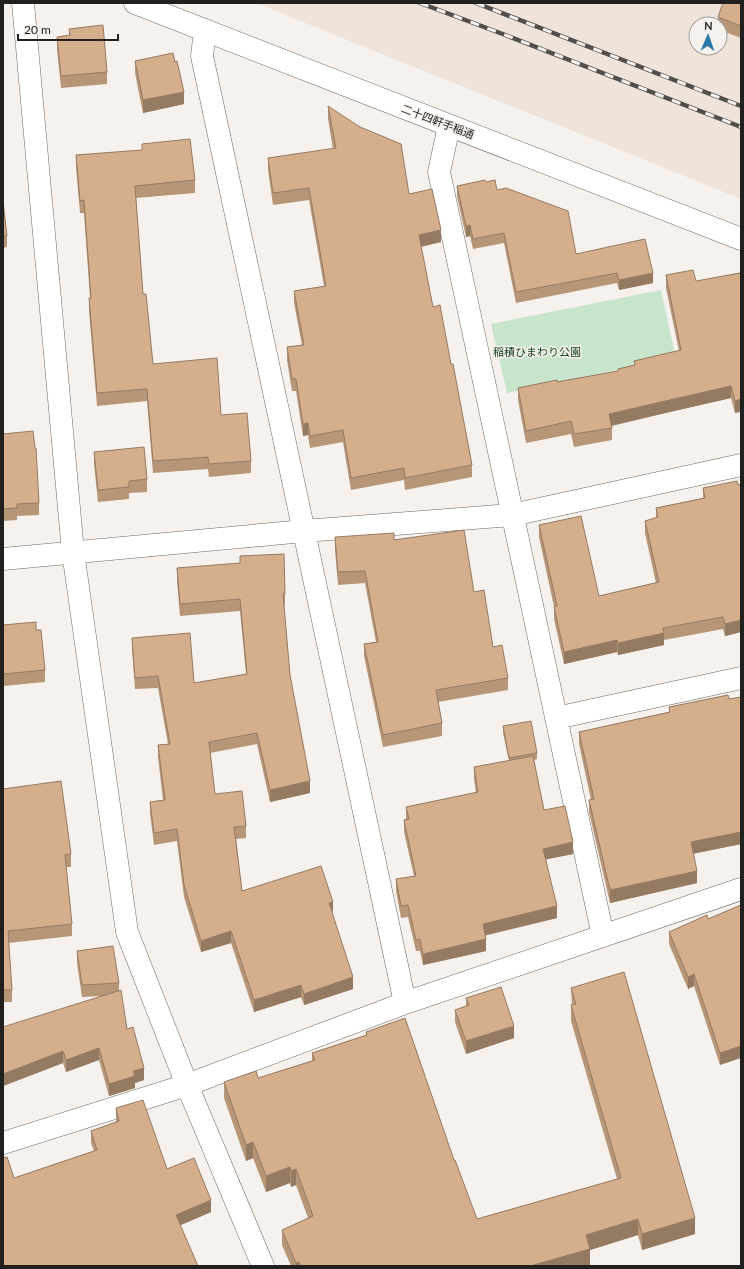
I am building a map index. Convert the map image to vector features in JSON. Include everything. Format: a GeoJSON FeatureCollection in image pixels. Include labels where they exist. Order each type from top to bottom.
{"type":"FeatureCollection","features":[{"type":"Feature","properties":{"kind":"street"},"geometry":{"type":"LineString","coordinates":[[23,3],[73,552],[127,932],[188,1085],[264,1266]]}},
{"type":"Feature","properties":{"kind":"street","name":"二十四軒手稲通"},"geometry":{"type":"LineString","coordinates":[[135,3],[741,239]]}},
{"type":"Feature","properties":{"kind":"street"},"geometry":{"type":"LineString","coordinates":[[205,30],[202,56],[404,1003]]}},
{"type":"Feature","properties":{"kind":"street"},"geometry":{"type":"LineString","coordinates":[[449,126],[439,172],[603,936]]}},
{"type":"Feature","properties":{"kind":"street"},"geometry":{"type":"LineString","coordinates":[[3,559],[304,531],[512,515],[741,465]]}},
{"type":"Feature","properties":{"kind":"street"},"geometry":{"type":"LineString","coordinates":[[556,718],[741,678]]}},
{"type":"Feature","properties":{"kind":"street"},"geometry":{"type":"LineString","coordinates":[[3,1143],[188,1085],[404,1003],[741,889]]}},
{"type":"Feature","properties":{"kind":"shaded area"},"geometry":{"type":"Polygon","coordinates":[[[256,3],[741,3],[741,199],[256,3]]]}},
{"type":"Feature","properties":{"kind":"green space","name":"稲積ひまわり公園"},"geometry":{"type":"Polygon","coordinates":[[[661,290],[676,358],[507,393],[491,324],[661,290]]]}},
{"type":"Feature","properties":{"kind":"building"},"geometry":{"type":"Polygon","coordinates":[[[723,3],[741,3],[741,26],[728,21],[728,16],[718,16],[723,3]]]}},
{"type":"Feature","properties":{"kind":"building"},"geometry":{"type":"Polygon","coordinates":[[[103,25],[107,72],[61,76],[57,37],[70,35],[69,29],[103,25]]]}},
{"type":"Feature","properties":{"kind":"building"},"geometry":{"type":"Polygon","coordinates":[[[173,53],[175,62],[177,61],[184,92],[143,100],[135,61],[173,53]]]}},
{"type":"Feature","properties":{"kind":"building"},"geometry":{"type":"Polygon","coordinates":[[[328,106],[360,127],[401,144],[409,194],[432,189],[441,230],[419,235],[433,307],[440,305],[472,465],[405,478],[404,468],[351,478],[343,430],[310,436],[308,423],[303,424],[296,379],[292,379],[287,347],[304,345],[294,291],[326,286],[309,188],[273,193],[268,158],[336,148],[328,106]]]}},
{"type":"Feature","properties":{"kind":"building"},"geometry":{"type":"Polygon","coordinates":[[[190,139],[195,180],[135,186],[143,294],[146,294],[153,364],[217,358],[221,415],[247,413],[251,461],[209,464],[208,457],[153,461],[147,389],[97,393],[89,298],[91,298],[84,200],[80,201],[76,155],[142,150],[142,144],[190,139]]]}},
{"type":"Feature","properties":{"kind":"building"},"geometry":{"type":"Polygon","coordinates":[[[485,180],[486,182],[495,180],[497,190],[506,188],[568,211],[576,254],[645,239],[653,273],[619,280],[617,273],[516,292],[504,233],[473,239],[470,225],[466,226],[457,186],[485,180]]]}},
{"type":"Feature","properties":{"kind":"building"},"geometry":{"type":"Polygon","coordinates":[[[3,201],[7,236],[3,236],[3,201]]]}},
{"type":"Feature","properties":{"kind":"building"},"geometry":{"type":"Polygon","coordinates":[[[693,270],[696,281],[740,273],[741,399],[735,401],[731,386],[609,414],[612,428],[574,434],[571,421],[526,431],[518,388],[557,380],[557,382],[618,371],[618,369],[635,365],[634,361],[681,350],[666,275],[693,270]]]}},
{"type":"Feature","properties":{"kind":"building"},"geometry":{"type":"Polygon","coordinates":[[[33,431],[36,448],[39,503],[17,504],[17,508],[3,509],[3,434],[33,431]]]}},
{"type":"Feature","properties":{"kind":"building"},"geometry":{"type":"Polygon","coordinates":[[[144,447],[147,479],[129,481],[129,487],[98,490],[94,452],[144,447]]]}},
{"type":"Feature","properties":{"kind":"building"},"geometry":{"type":"Polygon","coordinates":[[[737,481],[738,485],[741,484],[741,620],[725,624],[723,617],[663,628],[664,633],[618,643],[617,640],[564,652],[554,607],[557,606],[539,525],[581,516],[599,596],[659,582],[645,521],[658,517],[656,508],[705,498],[703,488],[737,481]]]}},
{"type":"Feature","properties":{"kind":"building"},"geometry":{"type":"Polygon","coordinates":[[[464,530],[474,592],[484,590],[493,647],[502,645],[508,678],[436,690],[442,723],[383,735],[364,644],[378,642],[365,571],[338,572],[335,537],[394,533],[394,540],[464,530]]]}},
{"type":"Feature","properties":{"kind":"building"},"geometry":{"type":"Polygon","coordinates":[[[284,554],[285,594],[283,594],[290,675],[310,781],[270,790],[257,733],[209,742],[215,794],[242,791],[246,826],[234,827],[242,891],[321,866],[333,902],[329,903],[353,977],[304,994],[301,985],[254,1000],[231,931],[201,941],[184,885],[177,829],[154,833],[150,802],[165,800],[158,745],[170,744],[158,676],[135,678],[132,638],[190,633],[194,683],[247,674],[240,599],[180,604],[177,568],[240,563],[240,556],[284,554]]]}},
{"type":"Feature","properties":{"kind":"building"},"geometry":{"type":"Polygon","coordinates":[[[36,622],[36,630],[41,630],[45,670],[3,674],[3,625],[36,622]]]}},
{"type":"Feature","properties":{"kind":"building"},"geometry":{"type":"Polygon","coordinates":[[[728,695],[729,699],[741,697],[741,832],[691,842],[697,871],[610,890],[589,800],[594,799],[579,732],[670,712],[669,707],[728,695]]]}},
{"type":"Feature","properties":{"kind":"building"},"geometry":{"type":"Polygon","coordinates":[[[531,721],[537,753],[509,758],[503,726],[531,721]]]}},
{"type":"Feature","properties":{"kind":"building"},"geometry":{"type":"Polygon","coordinates":[[[533,756],[544,810],[565,806],[573,842],[543,849],[557,906],[483,924],[486,939],[423,954],[420,939],[416,940],[408,905],[401,906],[396,879],[416,876],[404,820],[409,819],[406,807],[478,792],[474,767],[533,756]]]}},
{"type":"Feature","properties":{"kind":"building"},"geometry":{"type":"Polygon","coordinates":[[[61,781],[71,854],[65,855],[72,924],[8,931],[12,990],[3,990],[3,789],[61,781]]]}},
{"type":"Feature","properties":{"kind":"building"},"geometry":{"type":"Polygon","coordinates":[[[741,905],[741,1046],[720,1053],[694,974],[688,977],[669,932],[707,915],[708,919],[741,905]]]}},
{"type":"Feature","properties":{"kind":"building"},"geometry":{"type":"Polygon","coordinates":[[[113,946],[119,983],[82,985],[77,951],[113,946]]]}},
{"type":"Feature","properties":{"kind":"building"},"geometry":{"type":"Polygon","coordinates":[[[624,972],[695,1218],[642,1234],[638,1219],[586,1235],[590,1249],[530,1266],[301,1266],[299,1262],[296,1263],[282,1230],[313,1216],[296,1169],[291,1171],[290,1167],[266,1176],[253,1142],[246,1145],[224,1082],[256,1071],[258,1078],[315,1060],[312,1053],[367,1035],[366,1032],[405,1018],[454,1160],[477,1219],[621,1178],[571,1005],[576,1004],[571,988],[624,972]]]}},
{"type":"Feature","properties":{"kind":"building"},"geometry":{"type":"Polygon","coordinates":[[[501,987],[514,1026],[466,1041],[455,1010],[469,1005],[466,998],[501,987]]]}},
{"type":"Feature","properties":{"kind":"building"},"geometry":{"type":"Polygon","coordinates":[[[121,990],[127,1029],[133,1027],[144,1068],[133,1071],[135,1076],[109,1084],[99,1048],[66,1060],[63,1051],[3,1074],[3,1027],[121,990]]]}},
{"type":"Feature","properties":{"kind":"building"},"geometry":{"type":"Polygon","coordinates":[[[143,1100],[167,1169],[194,1158],[211,1200],[176,1215],[198,1266],[3,1266],[3,1158],[7,1157],[14,1178],[97,1150],[91,1131],[119,1121],[116,1108],[143,1100]]]}},
{"type":"Feature","properties":{"kind":"railway"},"geometry":{"type":"LineString","coordinates":[[420,3],[741,127]]}},
{"type":"Feature","properties":{"kind":"railway"},"geometry":{"type":"LineString","coordinates":[[476,3],[741,106]]}}]}
